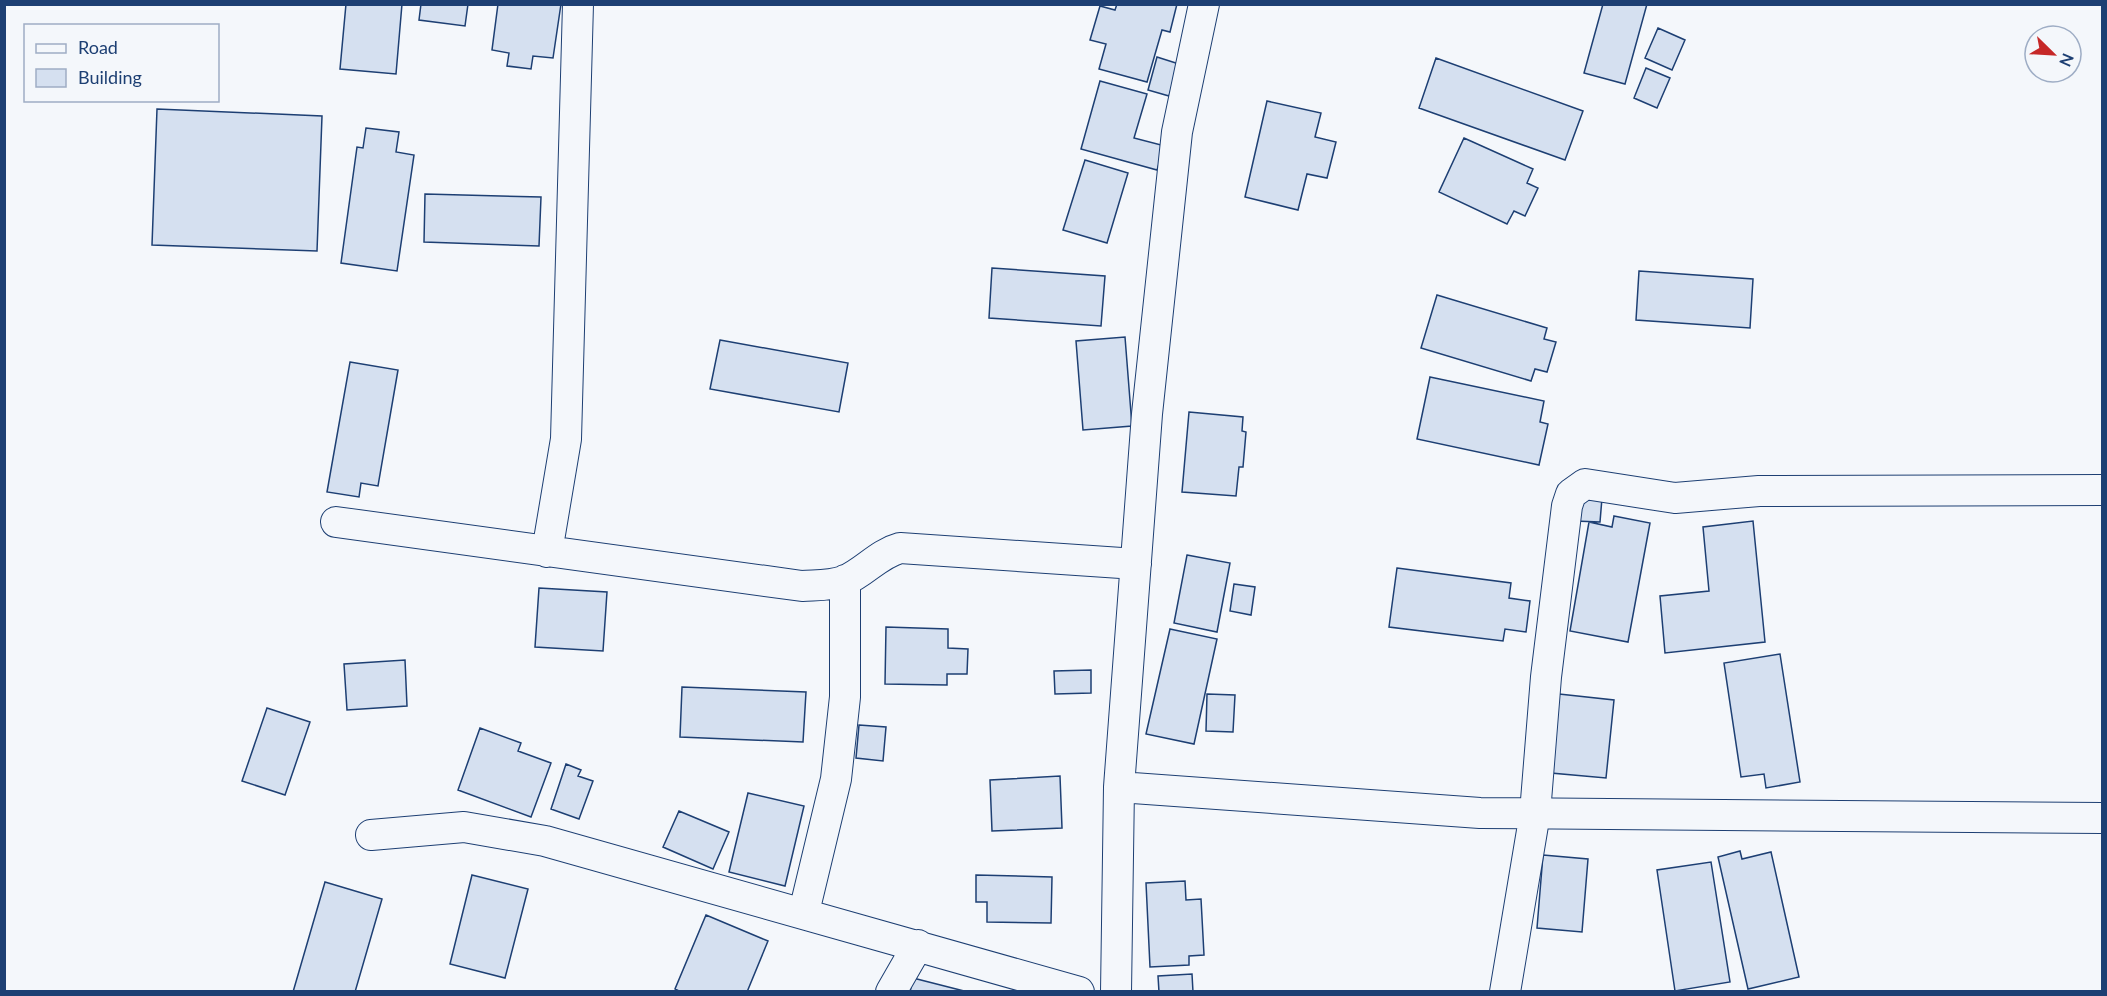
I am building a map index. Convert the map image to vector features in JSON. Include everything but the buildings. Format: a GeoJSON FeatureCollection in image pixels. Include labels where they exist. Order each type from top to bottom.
{"type":"FeatureCollection","features":[{"type":"Feature","properties":{"kind":"street"},"geometry":{"type":"LineString","coordinates":[[547,552],[566,439],[578,4]]}},
{"type":"Feature","properties":{"kind":"street"},"geometry":{"type":"LineString","coordinates":[[1116,992],[1119,787],[1148,414],[1177,132],[1204,4]]}},
{"type":"Feature","properties":{"kind":"street"},"geometry":{"type":"LineString","coordinates":[[1505,992],[1535,813],[1546,677],[1565,517],[1571,494],[1585,484],[1630,493],[1676,498],[1759,491],[2103,490]]}},
{"type":"Feature","properties":{"kind":"street"},"geometry":{"type":"LineString","coordinates":[[336,522],[802,586],[828,585],[845,580],[885,552],[900,548],[1136,564]]}},
{"type":"Feature","properties":{"kind":"street"},"geometry":{"type":"LineString","coordinates":[[804,912],[836,779],[846,697],[845,580]]}},
{"type":"Feature","properties":{"kind":"street"},"geometry":{"type":"LineString","coordinates":[[1119,787],[1480,813],[2103,818]]}},
{"type":"Feature","properties":{"kind":"street"},"geometry":{"type":"LineString","coordinates":[[371,835],[465,827],[545,840],[1080,992]]}},
{"type":"Feature","properties":{"kind":"street"},"geometry":{"type":"LineString","coordinates":[[891,992],[918,945]]}}]}
